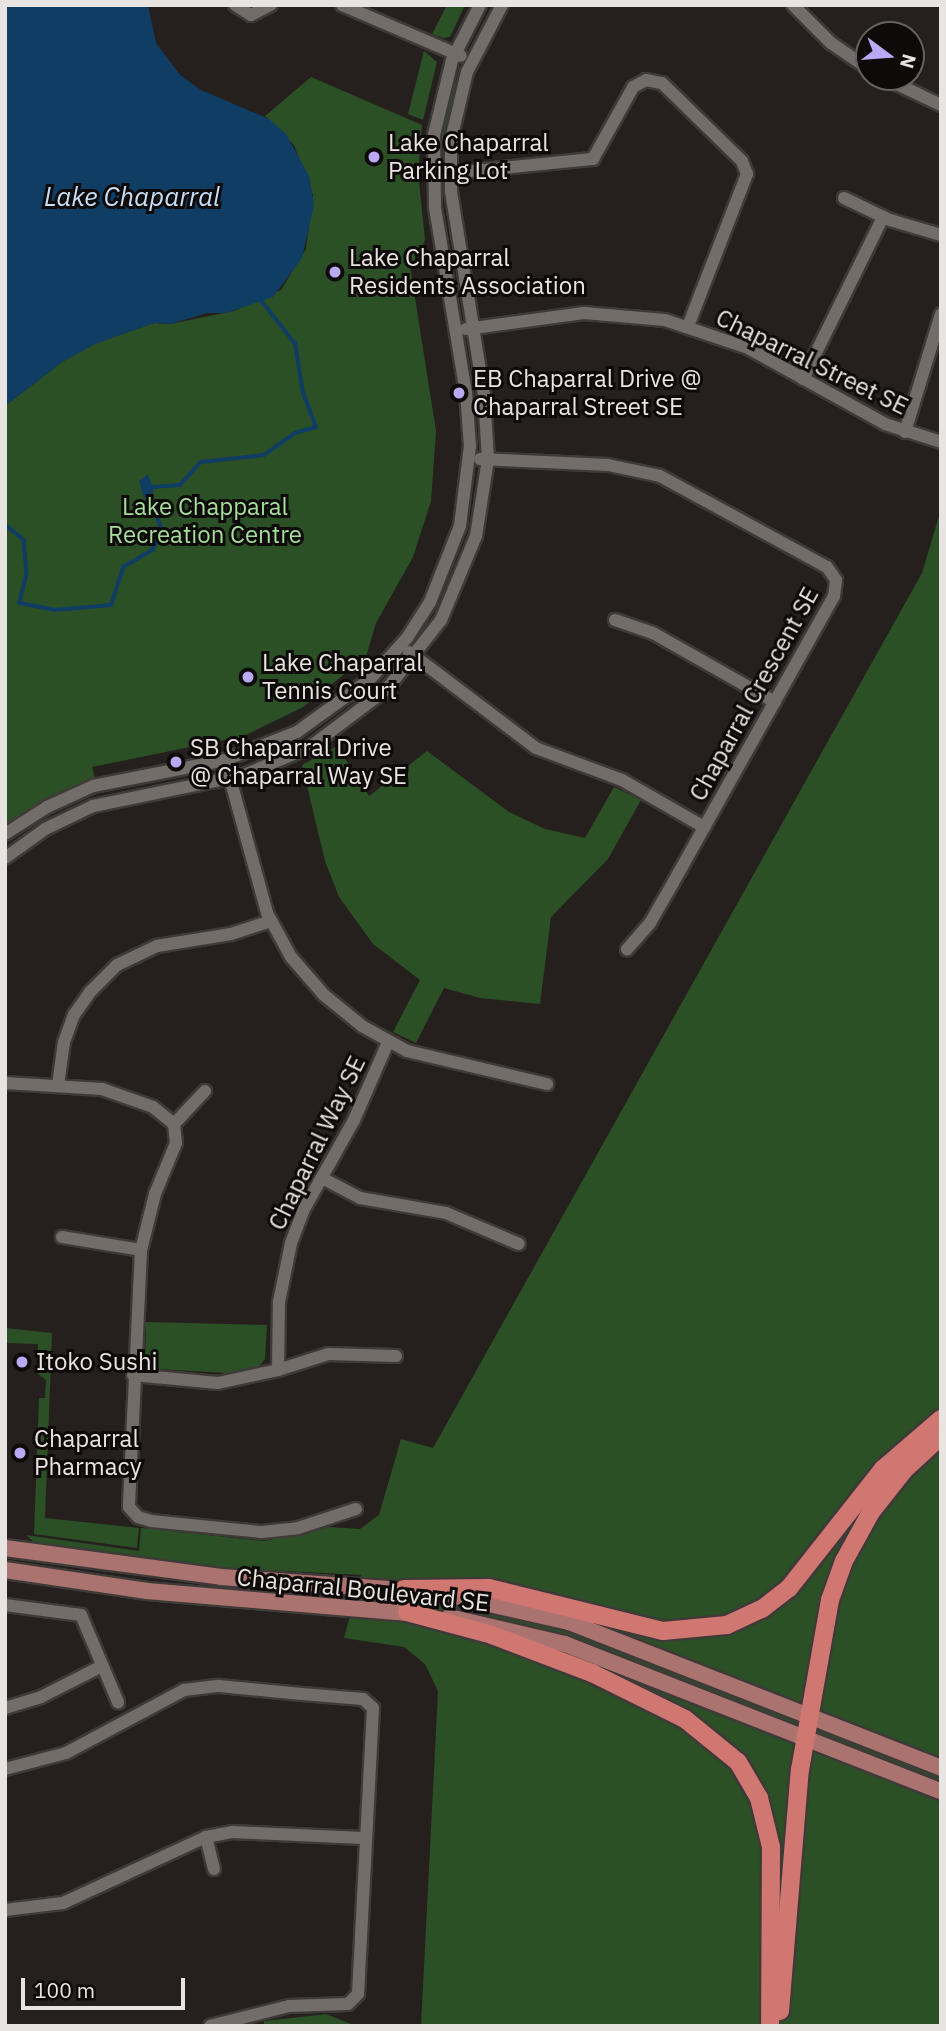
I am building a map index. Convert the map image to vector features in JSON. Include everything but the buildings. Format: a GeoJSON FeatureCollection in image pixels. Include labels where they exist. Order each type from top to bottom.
{"type":"FeatureCollection","features":[{"type":"Feature","properties":{"kind":"highway"},"geometry":{"type":"LineString","coordinates":[[404,1589],[489,1588],[663,1631],[697,1631],[739,1621],[789,1588],[883,1469],[941,1419]]}},
{"type":"Feature","properties":{"kind":"highway"},"geometry":{"type":"LineString","coordinates":[[781,2026],[785,1928],[804,1740],[826,1615],[848,1553],[881,1497],[941,1436]]}},
{"type":"Feature","properties":{"kind":"highway"},"geometry":{"type":"LineString","coordinates":[[407,1612],[492,1635],[592,1673],[685,1719],[738,1762],[759,1798],[771,1847],[770,2026]]}},
{"type":"Feature","properties":{"kind":"main road","name":"Chaparral Boulevard SE"},"geometry":{"type":"LineString","coordinates":[[5,1548],[221,1577],[404,1589],[481,1600],[558,1619],[941,1768]]}},
{"type":"Feature","properties":{"kind":"main road","name":"Chaparral Boulevard SE"},"geometry":{"type":"LineString","coordinates":[[5,1570],[147,1591],[407,1612],[472,1620],[550,1639],[804,1740],[941,1791]]}},
{"type":"Feature","properties":{"kind":"street"},"geometry":{"type":"LineString","coordinates":[[235,5],[251,15],[271,5]]}},
{"type":"Feature","properties":{"kind":"street"},"geometry":{"type":"LineString","coordinates":[[342,5],[471,61]]}},
{"type":"Feature","properties":{"kind":"street"},"geometry":{"type":"LineString","coordinates":[[5,834],[47,807],[93,786],[225,760],[285,738],[327,714],[369,680],[401,646],[429,601],[452,553],[470,458],[469,416],[432,175],[438,106],[454,53],[480,5]]}},
{"type":"Feature","properties":{"kind":"street"},"geometry":{"type":"LineString","coordinates":[[5,858],[57,822],[102,802],[230,778],[278,762],[329,736],[370,704],[416,656],[440,620],[465,568],[482,511],[488,459],[486,405],[450,174],[453,125],[471,61],[502,5]]}},
{"type":"Feature","properties":{"kind":"street"},"geometry":{"type":"LineString","coordinates":[[793,5],[831,43],[855,59]]}},
{"type":"Feature","properties":{"kind":"street"},"geometry":{"type":"LineString","coordinates":[[432,175],[593,159],[634,87],[651,80],[662,83],[742,161],[747,174],[688,326]]}},
{"type":"Feature","properties":{"kind":"street"},"geometry":{"type":"LineString","coordinates":[[912,91],[941,105]]}},
{"type":"Feature","properties":{"kind":"street"},"geometry":{"type":"LineString","coordinates":[[844,198],[883,217],[941,235]]}},
{"type":"Feature","properties":{"kind":"street"},"geometry":{"type":"LineString","coordinates":[[803,379],[883,217]]}},
{"type":"Feature","properties":{"kind":"street","name":"Chaparral Street SE"},"geometry":{"type":"LineString","coordinates":[[456,331],[598,313],[641,315],[688,326],[748,348],[905,432],[941,442]]}},
{"type":"Feature","properties":{"kind":"street"},"geometry":{"type":"LineString","coordinates":[[905,432],[941,314]]}},
{"type":"Feature","properties":{"kind":"street","name":"Chaparral Crescent SE"},"geometry":{"type":"LineString","coordinates":[[401,646],[540,751],[622,780],[704,827],[834,596],[836,580],[832,571],[660,476],[608,465],[470,458]]}},
{"type":"Feature","properties":{"kind":"street"},"geometry":{"type":"LineString","coordinates":[[615,620],[653,633],[775,702]]}},
{"type":"Feature","properties":{"kind":"street","name":"Chaparral Way SE"},"geometry":{"type":"LineString","coordinates":[[225,760],[271,921],[292,957],[324,995],[388,1042],[358,1111],[303,1211],[286,1261],[279,1301],[278,1370]]}},
{"type":"Feature","properties":{"kind":"street"},"geometry":{"type":"LineString","coordinates":[[627,949],[650,923],[704,827]]}},
{"type":"Feature","properties":{"kind":"street"},"geometry":{"type":"LineString","coordinates":[[58,1085],[64,1042],[74,1015],[90,992],[117,965],[157,946],[231,934],[271,921]]}},
{"type":"Feature","properties":{"kind":"street"},"geometry":{"type":"LineString","coordinates":[[388,1042],[444,1062],[547,1084]]}},
{"type":"Feature","properties":{"kind":"street"},"geometry":{"type":"LineString","coordinates":[[5,1083],[58,1085],[118,1094],[164,1113],[174,1124],[176,1143],[155,1194],[141,1250],[128,1497],[134,1515],[150,1521],[270,1532],[356,1509]]}},
{"type":"Feature","properties":{"kind":"street"},"geometry":{"type":"LineString","coordinates":[[174,1124],[205,1091]]}},
{"type":"Feature","properties":{"kind":"street"},"geometry":{"type":"LineString","coordinates":[[322,1178],[360,1198],[446,1213],[519,1244]]}},
{"type":"Feature","properties":{"kind":"street"},"geometry":{"type":"LineString","coordinates":[[62,1237],[141,1250]]}},
{"type":"Feature","properties":{"kind":"street"},"geometry":{"type":"LineString","coordinates":[[133,1375],[219,1383],[278,1370],[328,1354],[396,1356]]}},
{"type":"Feature","properties":{"kind":"street"},"geometry":{"type":"LineString","coordinates":[[5,1605],[81,1615],[100,1667],[118,1702]]}},
{"type":"Feature","properties":{"kind":"street"},"geometry":{"type":"LineString","coordinates":[[5,1708],[41,1697],[100,1667]]}},
{"type":"Feature","properties":{"kind":"street"},"geometry":{"type":"LineString","coordinates":[[5,1769],[66,1753],[184,1690],[219,1686],[363,1699],[373,1708],[363,1838],[358,1994],[348,2004],[289,2006],[209,2026]]}},
{"type":"Feature","properties":{"kind":"street"},"geometry":{"type":"LineString","coordinates":[[5,1910],[63,1903],[206,1837],[232,1832],[363,1838]]}},
{"type":"Feature","properties":{"kind":"street"},"geometry":{"type":"LineString","coordinates":[[206,1837],[214,1869]]}},
{"type":"Feature","properties":{"kind":"green space"},"geometry":{"type":"Polygon","coordinates":[[[447,5],[465,5],[450,37],[443,38],[432,34],[447,5]]]}},
{"type":"Feature","properties":{"kind":"green space"},"geometry":{"type":"Polygon","coordinates":[[[424,51],[437,62],[423,120],[408,114],[424,51]]]}},
{"type":"Feature","properties":{"kind":"green space","name":"Lake Chapparal Recreation Centre"},"geometry":{"type":"Polygon","coordinates":[[[311,77],[422,125],[418,172],[425,240],[415,265],[410,266],[436,431],[431,501],[413,557],[376,623],[366,657],[303,707],[244,736],[92,767],[95,778],[49,798],[5,826],[5,406],[62,362],[94,344],[154,323],[170,324],[234,311],[281,290],[306,249],[313,195],[294,145],[265,116],[311,77]]]}},
{"type":"Feature","properties":{"kind":"green space"},"geometry":{"type":"Polygon","coordinates":[[[452,82],[457,83],[445,141],[440,141],[452,82]]]}},
{"type":"Feature","properties":{"kind":"green space"},"geometry":{"type":"Polygon","coordinates":[[[941,509],[941,2026],[421,2026],[438,1691],[425,1664],[404,1647],[344,1638],[361,1575],[177,1565],[38,1546],[26,1535],[139,1551],[141,1528],[264,1541],[330,1527],[360,1529],[379,1515],[401,1439],[433,1448],[922,573],[941,509]]]}},
{"type":"Feature","properties":{"kind":"green space"},"geometry":{"type":"Polygon","coordinates":[[[337,746],[369,796],[427,751],[509,812],[545,829],[585,838],[614,787],[641,800],[608,859],[551,917],[540,1004],[480,998],[444,988],[416,1043],[393,1032],[420,980],[373,944],[339,897],[325,861],[302,765],[337,746]]]}},
{"type":"Feature","properties":{"kind":"green space"},"geometry":{"type":"Polygon","coordinates":[[[146,1322],[267,1325],[265,1359],[258,1368],[226,1373],[157,1369],[145,1359],[146,1322]]]}},
{"type":"Feature","properties":{"kind":"green space"},"geometry":{"type":"Polygon","coordinates":[[[5,1328],[52,1333],[45,1518],[139,1528],[137,1548],[34,1534],[39,1398],[45,1398],[46,1380],[37,1373],[38,1344],[5,1343],[5,1328]]]}},
{"type":"Feature","properties":{"kind":"green space"},"geometry":{"type":"Polygon","coordinates":[[[326,2014],[356,2026],[264,2026],[264,2021],[326,2014]]]}},
{"type":"Feature","properties":{"kind":"water","name":"Lake Chaparral"},"geometry":{"type":"Polygon","coordinates":[[[5,5],[148,5],[156,43],[180,75],[201,90],[269,119],[286,134],[309,176],[314,205],[302,258],[273,297],[226,313],[207,313],[170,324],[154,323],[95,344],[62,362],[5,406],[5,5]]]}},
{"type":"Feature","properties":{"kind":"water"},"geometry":{"type":"Polygon","coordinates":[[[148,474],[154,493],[144,498],[139,481],[148,474]]]}},
{"type":"Feature","properties":{"kind":"waterway"},"geometry":{"type":"LineString","coordinates":[[152,487],[180,485],[201,462],[264,455],[295,433],[316,427],[303,393],[295,344],[261,301]]}},
{"type":"Feature","properties":{"kind":"waterway"},"geometry":{"type":"LineString","coordinates":[[5,524],[24,540],[27,574],[20,603],[55,610],[111,605],[123,567],[152,550],[163,533],[149,497]]}},
{"type":"Feature","properties":{"kind":"place","name":"Lake Chaparral Parking Lot"},"geometry":{"type":"Point","coordinates":[374,157]}},
{"type":"Feature","properties":{"kind":"place","name":"Lake Chaparral Residents Association"},"geometry":{"type":"Point","coordinates":[335,272]}},
{"type":"Feature","properties":{"kind":"place","name":"EB Chaparral Drive @ Chaparral Street SE"},"geometry":{"type":"Point","coordinates":[459,393]}},
{"type":"Feature","properties":{"kind":"place","name":"Lake Chaparral Tennis Court"},"geometry":{"type":"Point","coordinates":[248,677]}},
{"type":"Feature","properties":{"kind":"place","name":"SB Chaparral Drive @ Chaparral Way SE"},"geometry":{"type":"Point","coordinates":[176,762]}},
{"type":"Feature","properties":{"kind":"place","name":"Itoko Sushi"},"geometry":{"type":"Point","coordinates":[22,1362]}},
{"type":"Feature","properties":{"kind":"place","name":"Chaparral Pharmacy"},"geometry":{"type":"Point","coordinates":[20,1453]}}]}
